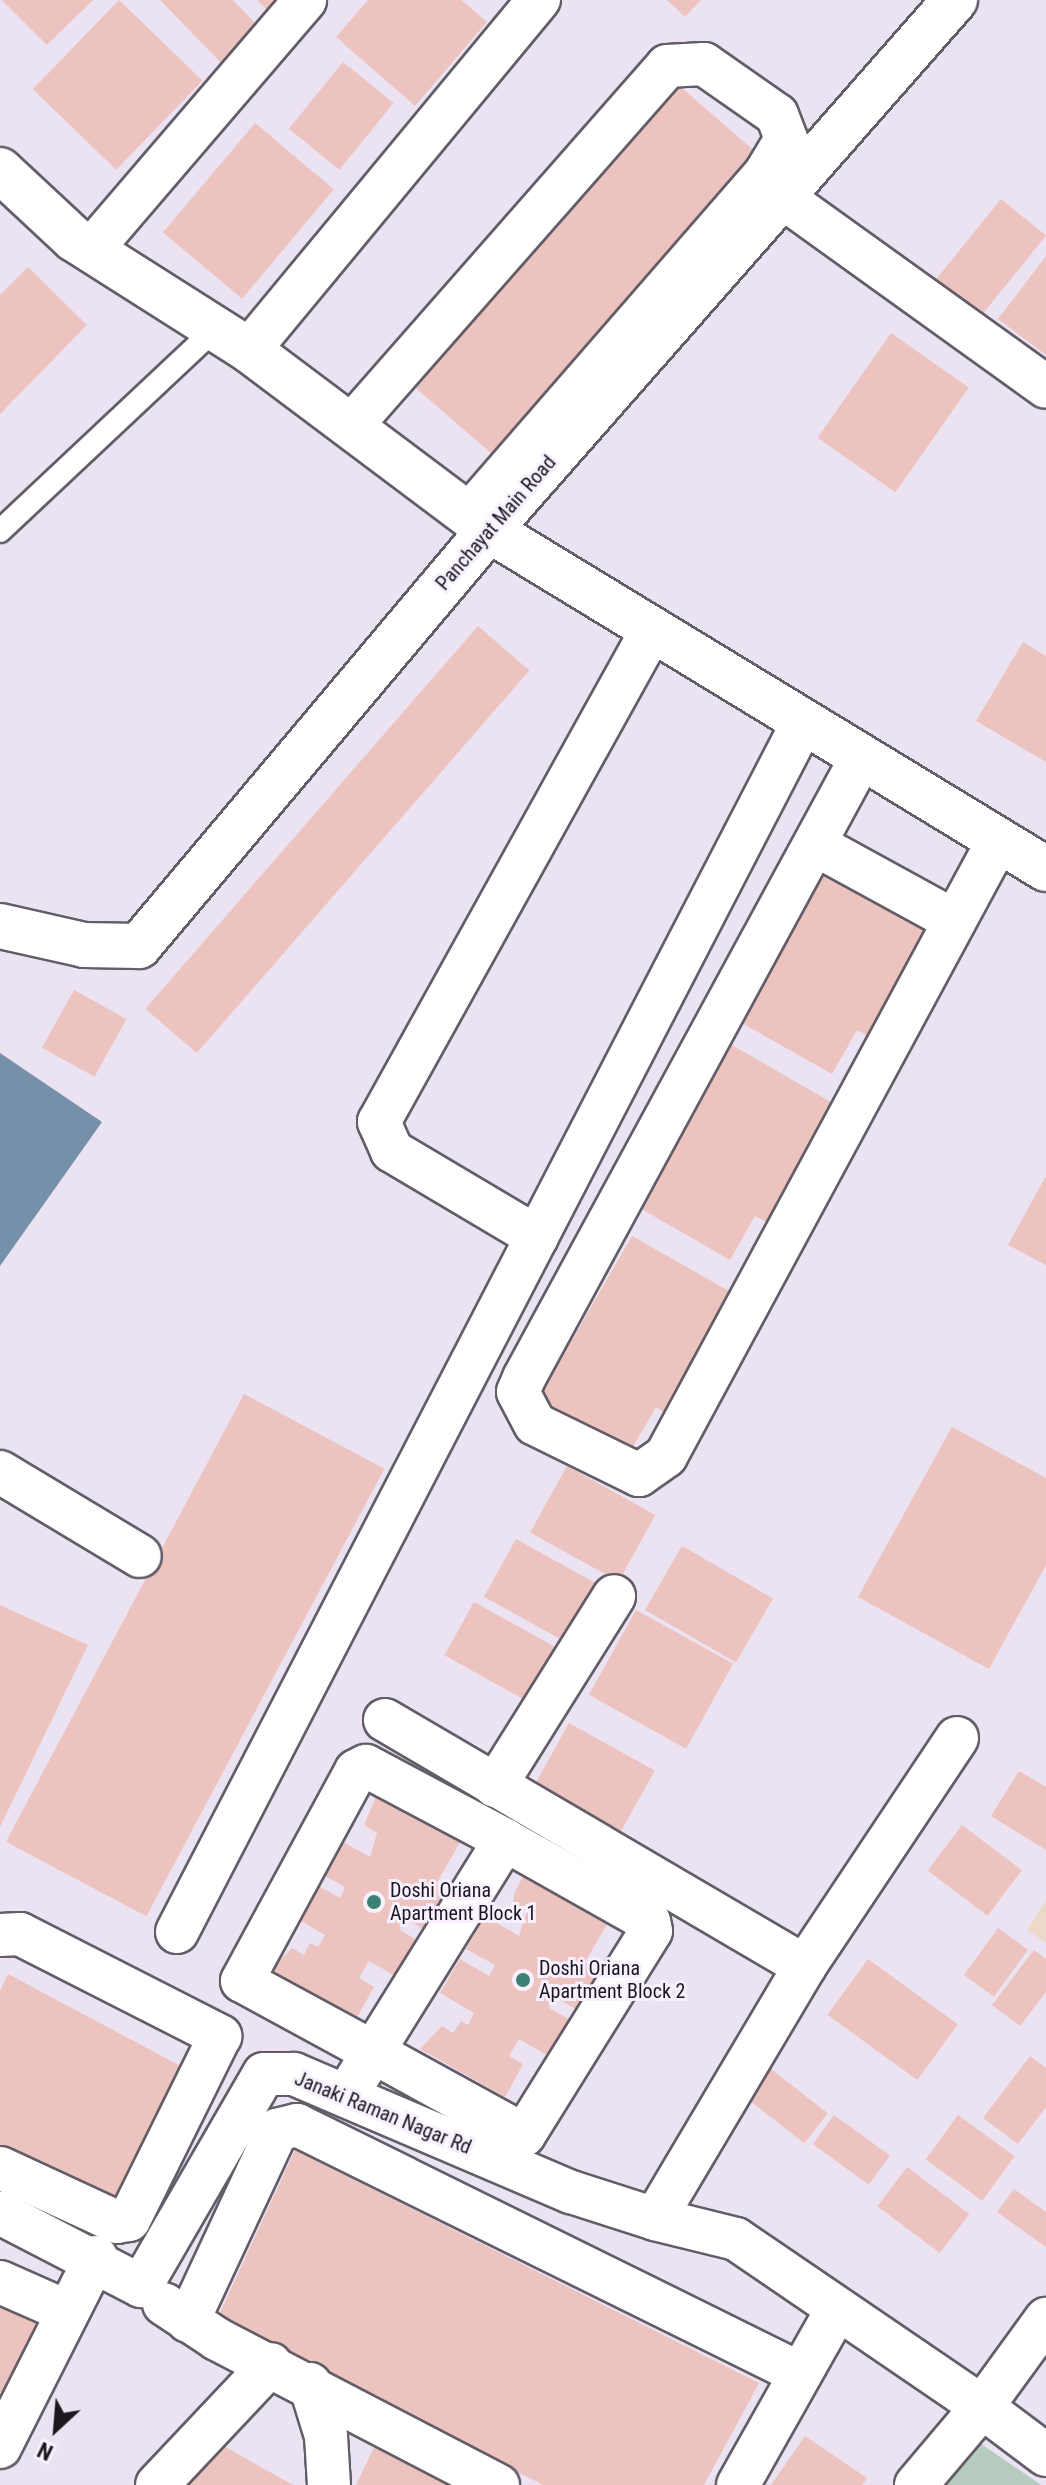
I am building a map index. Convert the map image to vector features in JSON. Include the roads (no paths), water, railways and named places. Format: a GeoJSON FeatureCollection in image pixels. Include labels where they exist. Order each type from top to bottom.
{"type":"FeatureCollection","features":[{"type":"Feature","properties":{"kind":"street"},"geometry":{"type":"LineString","coordinates":[[91,250],[305,0]]}},
{"type":"Feature","properties":{"kind":"street"},"geometry":{"type":"LineString","coordinates":[[232,339],[539,0]]}},
{"type":"Feature","properties":{"kind":"street","name":"Panchayat Main Road"},"geometry":{"type":"LineString","coordinates":[[0,926],[84,945],[139,946],[479,522],[782,197],[955,0]]}},
{"type":"Feature","properties":{"kind":"street"},"geometry":{"type":"LineString","coordinates":[[351,426],[667,66],[704,64],[777,115],[786,139],[765,174],[479,522]]}},
{"type":"Feature","properties":{"kind":"street"},"geometry":{"type":"LineString","coordinates":[[0,170],[91,250],[232,339],[479,522],[860,760],[1046,869]]}},
{"type":"Feature","properties":{"kind":"street"},"geometry":{"type":"LineString","coordinates":[[782,197],[1046,387]]}},
{"type":"Feature","properties":{"kind":"street"},"geometry":{"type":"LineString","coordinates":[[537,1237],[392,1151],[379,1122],[652,630]]}},
{"type":"Feature","properties":{"kind":"street"},"geometry":{"type":"LineString","coordinates":[[177,1932],[802,724]]}},
{"type":"Feature","properties":{"kind":"street"},"geometry":{"type":"LineString","coordinates":[[860,760],[524,1378],[518,1392],[535,1424],[639,1475],[666,1456],[998,841]]}},
{"type":"Feature","properties":{"kind":"street"},"geometry":{"type":"LineString","coordinates":[[816,845],[955,921]]}},
{"type":"Feature","properties":{"kind":"street"},"geometry":{"type":"LineString","coordinates":[[0,1472],[140,1556]]}},
{"type":"Feature","properties":{"kind":"street"},"geometry":{"type":"LineString","coordinates":[[495,1786],[614,1596]]}},
{"type":"Feature","properties":{"kind":"street"},"geometry":{"type":"LineString","coordinates":[[385,1720],[805,1966]]}},
{"type":"Feature","properties":{"kind":"street"},"geometry":{"type":"LineString","coordinates":[[655,2219],[805,1966],[957,1738]]}},
{"type":"Feature","properties":{"kind":"street"},"geometry":{"type":"LineString","coordinates":[[366,1766],[649,1921],[651,1931],[524,2135],[513,2136],[373,2052],[242,1981],[356,1771],[366,1766]]}},
{"type":"Feature","properties":{"kind":"street"},"geometry":{"type":"LineString","coordinates":[[347,2095],[505,1840]]}},
{"type":"Feature","properties":{"kind":"street"},"geometry":{"type":"LineString","coordinates":[[0,1935],[20,1934],[220,2036],[129,2220],[117,2222],[11,2173],[3,2214],[91,2255],[141,2286],[188,2321],[498,2485]]}},
{"type":"Feature","properties":{"kind":"street","name":"Janaki Raman Nagar Rd"},"geometry":{"type":"LineString","coordinates":[[141,2286],[264,2074],[294,2074],[571,2192],[655,2219],[736,2239],[982,2407],[1046,2455]]}},
{"type":"Feature","properties":{"kind":"street"},"geometry":{"type":"LineString","coordinates":[[188,2321],[277,2130],[297,2125],[795,2371]]}},
{"type":"Feature","properties":{"kind":"street"},"geometry":{"type":"LineString","coordinates":[[0,2447],[68,2312],[91,2255]]}},
{"type":"Feature","properties":{"kind":"street"},"geometry":{"type":"LineString","coordinates":[[0,2282],[68,2312]]}},
{"type":"Feature","properties":{"kind":"street"},"geometry":{"type":"LineString","coordinates":[[738,2485],[795,2371],[837,2309]]}},
{"type":"Feature","properties":{"kind":"street"},"geometry":{"type":"LineString","coordinates":[[916,2485],[982,2407],[1046,2319]]}},
{"type":"Feature","properties":{"kind":"street"},"geometry":{"type":"LineString","coordinates":[[157,2485],[271,2364]]}},
{"type":"Feature","properties":{"kind":"street"},"geometry":{"type":"LineString","coordinates":[[310,2384],[326,2436],[329,2485]]}},
{"type":"Feature","properties":{"kind":"lane"},"geometry":{"type":"LineString","coordinates":[[0,531],[232,339]]}},
{"type":"Feature","properties":{"kind":"water"},"geometry":{"type":"Polygon","coordinates":[[[0,1053],[102,1122],[0,1266],[0,1053]]]}},
{"type":"Feature","properties":{"kind":"place","name":"Doshi Oriana Apartment Block 1"},"geometry":{"type":"Point","coordinates":[374,1902]}},
{"type":"Feature","properties":{"kind":"place","name":"Doshi Oriana Apartment Block 2"},"geometry":{"type":"Point","coordinates":[523,1980]}}]}
